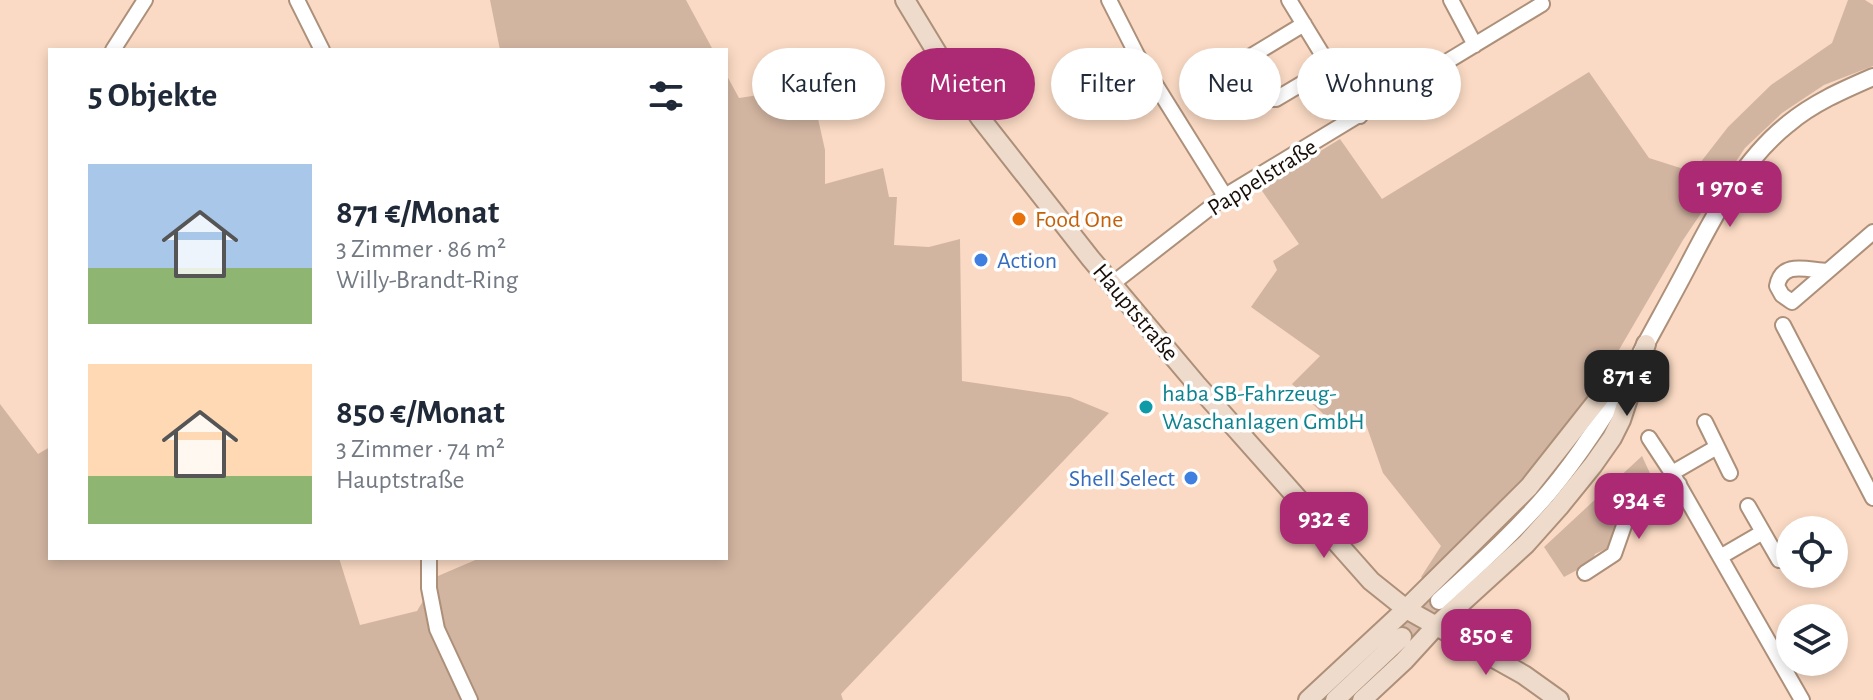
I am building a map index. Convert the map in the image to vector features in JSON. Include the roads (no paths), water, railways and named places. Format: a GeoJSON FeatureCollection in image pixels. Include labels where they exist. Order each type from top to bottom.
{"type":"FeatureCollection","features":[{"type":"Feature","properties":{"kind":"main road","name":"Hauptstraße"},"geometry":{"type":"LineString","coordinates":[[905,0],[981,119],[1112,284],[1374,584],[1406,609],[1524,675],[1559,700]]}},
{"type":"Feature","properties":{"kind":"main road"},"geometry":{"type":"LineString","coordinates":[[1362,700],[1436,626],[1526,544],[1593,465],[1621,420],[1646,344]]}},
{"type":"Feature","properties":{"kind":"main road"},"geometry":{"type":"LineString","coordinates":[[1308,700],[1406,609],[1529,487],[1604,392],[1635,364]]}},
{"type":"Feature","properties":{"kind":"main road"},"geometry":{"type":"LineString","coordinates":[[1335,700],[1402,637]]}},
{"type":"Feature","properties":{"kind":"street"},"geometry":{"type":"LineString","coordinates":[[114,48],[145,0]]}},
{"type":"Feature","properties":{"kind":"street"},"geometry":{"type":"LineString","coordinates":[[297,0],[321,48]]}},
{"type":"Feature","properties":{"kind":"street"},"geometry":{"type":"LineString","coordinates":[[1109,0],[1137,55],[1225,196]]}},
{"type":"Feature","properties":{"kind":"street"},"geometry":{"type":"LineString","coordinates":[[1289,0],[1319,48]]}},
{"type":"Feature","properties":{"kind":"street"},"geometry":{"type":"LineString","coordinates":[[1451,0],[1475,45]]}},
{"type":"Feature","properties":{"kind":"street","name":"Pappelstraße"},"geometry":{"type":"LineString","coordinates":[[1461,54],[1542,4]]}},
{"type":"Feature","properties":{"kind":"street"},"geometry":{"type":"LineString","coordinates":[[1297,87],[1276,99],[1266,99],[1243,61],[1304,24]]}},
{"type":"Feature","properties":{"kind":"street"},"geometry":{"type":"LineString","coordinates":[[1439,601],[1504,540],[1551,489],[1598,427],[1717,210],[1745,168],[1771,139],[1806,111],[1873,77]]}},
{"type":"Feature","properties":{"kind":"street","name":"Pappelstraße"},"geometry":{"type":"LineString","coordinates":[[1112,284],[1225,196],[1353,120]]}},
{"type":"Feature","properties":{"kind":"street"},"geometry":{"type":"LineString","coordinates":[[1827,271],[1873,232]]}},
{"type":"Feature","properties":{"kind":"street"},"geometry":{"type":"LineString","coordinates":[[1783,325],[1873,498]]}},
{"type":"Feature","properties":{"kind":"street"},"geometry":{"type":"LineString","coordinates":[[1705,422],[1730,473]]}},
{"type":"Feature","properties":{"kind":"street"},"geometry":{"type":"LineString","coordinates":[[1649,438],[1676,478],[1802,700]]}},
{"type":"Feature","properties":{"kind":"street"},"geometry":{"type":"LineString","coordinates":[[1585,573],[1614,554],[1627,517],[1717,447]]}},
{"type":"Feature","properties":{"kind":"street"},"geometry":{"type":"LineString","coordinates":[[1748,506],[1776,555]]}},
{"type":"Feature","properties":{"kind":"street"},"geometry":{"type":"LineString","coordinates":[[1720,557],[1763,532]]}},
{"type":"Feature","properties":{"kind":"street"},"geometry":{"type":"LineString","coordinates":[[429,560],[429,588],[437,629],[470,700]]}},
{"type":"Feature","properties":{"kind":"tunnel"},"geometry":{"type":"LineString","coordinates":[[1402,637],[1439,601]]}},
{"type":"Feature","properties":{"kind":"place","name":"Food One"},"geometry":{"type":"Point","coordinates":[1019,219]}},
{"type":"Feature","properties":{"kind":"place","name":"Action"},"geometry":{"type":"Point","coordinates":[981,260]}},
{"type":"Feature","properties":{"kind":"place","name":"haba SB-Fahrzeug- Waschanlagen GmbH"},"geometry":{"type":"Point","coordinates":[1146,407]}},
{"type":"Feature","properties":{"kind":"place","name":"Shell Select"},"geometry":{"type":"Point","coordinates":[1191,478]}}]}
